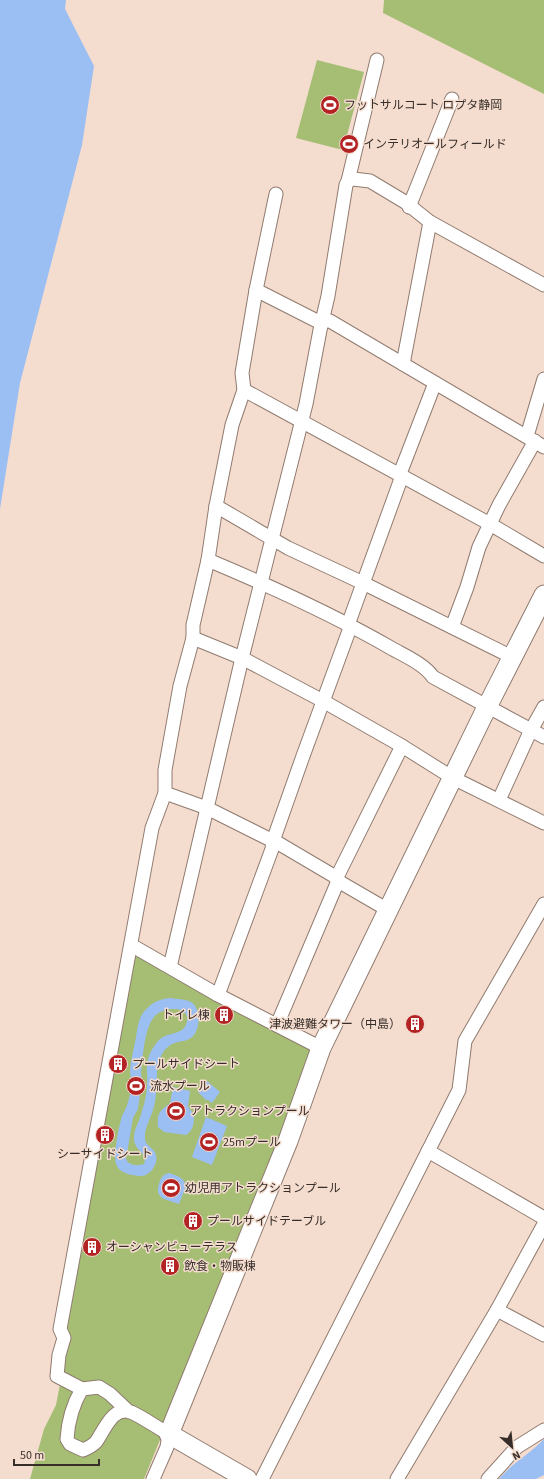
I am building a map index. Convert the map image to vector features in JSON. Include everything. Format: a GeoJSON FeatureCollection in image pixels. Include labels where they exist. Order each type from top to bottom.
{"type":"FeatureCollection","features":[{"type":"Feature","properties":{"kind":"street"},"geometry":{"type":"LineString","coordinates":[[170,967],[242,658],[302,421],[330,289],[346,185],[377,60]]}},
{"type":"Feature","properties":{"kind":"street"},"geometry":{"type":"LineString","coordinates":[[409,207],[452,99]]}},
{"type":"Feature","properties":{"kind":"street"},"geometry":{"type":"LineString","coordinates":[[348,181],[353,179],[370,181],[405,202],[409,207],[430,222],[544,285]]}},
{"type":"Feature","properties":{"kind":"street"},"geometry":{"type":"LineString","coordinates":[[247,1479],[129,1412],[99,1386],[82,1389],[57,1376],[59,1355],[64,1338],[60,1329],[152,828],[165,793],[165,770],[180,686],[192,638],[193,625],[208,560],[216,506],[232,425],[244,390],[242,373],[256,290],[276,194]]}},
{"type":"Feature","properties":{"kind":"street"},"geometry":{"type":"LineString","coordinates":[[403,364],[430,222]]}},
{"type":"Feature","properties":{"kind":"street"},"geometry":{"type":"LineString","coordinates":[[256,290],[317,321],[330,321],[535,441]]}},
{"type":"Feature","properties":{"kind":"street"},"geometry":{"type":"LineString","coordinates":[[452,627],[467,587],[479,547],[499,505],[535,441],[544,379]]}},
{"type":"Feature","properties":{"kind":"street"},"geometry":{"type":"LineString","coordinates":[[218,995],[272,849],[273,841],[350,628],[349,624],[363,583],[402,476],[401,471],[435,383]]}},
{"type":"Feature","properties":{"kind":"street"},"geometry":{"type":"LineString","coordinates":[[244,390],[490,524],[544,556]]}},
{"type":"Feature","properties":{"kind":"street"},"geometry":{"type":"LineString","coordinates":[[216,506],[288,548],[363,583],[512,657]]}},
{"type":"Feature","properties":{"kind":"street"},"geometry":{"type":"LineString","coordinates":[[208,560],[261,582],[349,624],[411,660],[429,672],[433,677],[544,737]]}},
{"type":"Feature","properties":{"kind":"street"},"geometry":{"type":"LineString","coordinates":[[153,1479],[167,1447],[169,1434],[288,1141],[321,1048],[487,707],[544,595]]}},
{"type":"Feature","properties":{"kind":"street"},"geometry":{"type":"LineString","coordinates":[[192,638],[242,658],[323,701],[402,746],[453,778],[544,823]]}},
{"type":"Feature","properties":{"kind":"street"},"geometry":{"type":"LineString","coordinates":[[499,800],[530,732],[544,707]]}},
{"type":"Feature","properties":{"kind":"street"},"geometry":{"type":"LineString","coordinates":[[277,1025],[338,881],[338,875],[402,746]]}},
{"type":"Feature","properties":{"kind":"street"},"geometry":{"type":"LineString","coordinates":[[165,793],[207,808],[273,841],[278,842],[334,876],[338,881],[388,910]]}},
{"type":"Feature","properties":{"kind":"street"},"geometry":{"type":"LineString","coordinates":[[262,1479],[459,1090],[465,1041],[544,904]]}},
{"type":"Feature","properties":{"kind":"street"},"geometry":{"type":"LineString","coordinates":[[131,945],[218,995],[321,1048]]}},
{"type":"Feature","properties":{"kind":"street"},"geometry":{"type":"LineString","coordinates":[[428,1151],[544,1218]]}},
{"type":"Feature","properties":{"kind":"street"},"geometry":{"type":"LineString","coordinates":[[397,1479],[497,1310],[544,1224]]}},
{"type":"Feature","properties":{"kind":"street"},"geometry":{"type":"LineString","coordinates":[[497,1310],[544,1335]]}},
{"type":"Feature","properties":{"kind":"street"},"geometry":{"type":"LineString","coordinates":[[82,1389],[71,1415],[66,1440],[70,1444],[83,1450],[89,1448],[95,1443],[108,1422],[114,1416],[121,1412],[129,1412]]}},
{"type":"Feature","properties":{"kind":"street"},"geometry":{"type":"LineString","coordinates":[[488,1479],[517,1447],[544,1430]]}},
{"type":"Feature","properties":{"kind":"green space"},"geometry":{"type":"Polygon","coordinates":[[[384,0],[544,0],[544,94],[383,13],[384,0]]]}},
{"type":"Feature","properties":{"kind":"green space","name":"フットサルコート ロプタ静岡"},"geometry":{"type":"Polygon","coordinates":[[[317,60],[364,72],[343,150],[296,138],[317,60]]]}},
{"type":"Feature","properties":{"kind":"green space"},"geometry":{"type":"Polygon","coordinates":[[[139,955],[308,1046],[311,1054],[282,1141],[144,1479],[30,1479],[44,1429],[56,1405],[69,1338],[64,1328],[132,959],[139,955]]]}},
{"type":"Feature","properties":{"kind":"water"},"geometry":{"type":"Polygon","coordinates":[[[0,0],[66,0],[65,9],[94,66],[82,145],[20,383],[0,509],[0,0]]]}},
{"type":"Feature","properties":{"kind":"water","name":"流水プール"},"geometry":{"type":"Polygon","coordinates":[[[170,998],[186,1000],[195,1005],[199,1020],[197,1030],[192,1037],[187,1040],[168,1046],[162,1054],[157,1070],[155,1101],[145,1135],[146,1142],[156,1154],[156,1162],[152,1170],[147,1174],[142,1176],[132,1175],[125,1173],[117,1167],[115,1154],[122,1116],[130,1095],[130,1070],[138,1026],[141,1016],[153,1003],[170,998]],[[168,1009],[159,1013],[154,1017],[148,1029],[143,1051],[141,1073],[142,1079],[138,1109],[133,1118],[126,1159],[131,1164],[144,1164],[145,1160],[143,1154],[135,1144],[134,1136],[146,1097],[149,1056],[159,1040],[167,1035],[180,1031],[186,1026],[187,1016],[178,1009],[168,1009]]]}},
{"type":"Feature","properties":{"kind":"water"},"geometry":{"type":"Polygon","coordinates":[[[207,1081],[220,1092],[212,1103],[206,1100],[198,1092],[207,1081]]]}},
{"type":"Feature","properties":{"kind":"water","name":"アトラクションプール"},"geometry":{"type":"Polygon","coordinates":[[[173,1087],[190,1091],[188,1106],[193,1113],[194,1123],[192,1129],[186,1135],[164,1132],[158,1127],[160,1112],[170,1103],[173,1087]]]}},
{"type":"Feature","properties":{"kind":"water","name":"25mプール"},"geometry":{"type":"Polygon","coordinates":[[[206,1117],[227,1126],[212,1165],[192,1157],[206,1117]]]}},
{"type":"Feature","properties":{"kind":"water","name":"幼児用アトラクションプール"},"geometry":{"type":"Polygon","coordinates":[[[169,1173],[182,1179],[186,1186],[179,1204],[159,1195],[158,1187],[160,1181],[164,1175],[169,1173]]]}},
{"type":"Feature","properties":{"kind":"water"},"geometry":{"type":"Polygon","coordinates":[[[544,1439],[544,1475],[536,1479],[499,1479],[504,1473],[544,1439]]]}},
{"type":"Feature","properties":{"kind":"place","name":"フットサルコート ロプタ静岡"},"geometry":{"type":"Point","coordinates":[330,105]}},
{"type":"Feature","properties":{"kind":"place","name":"インテリオールフィールド"},"geometry":{"type":"Point","coordinates":[349,144]}},
{"type":"Feature","properties":{"kind":"place","name":"トイレ棟"},"geometry":{"type":"Point","coordinates":[224,1015]}},
{"type":"Feature","properties":{"kind":"place","name":"津波避難タワー（中島）"},"geometry":{"type":"Point","coordinates":[415,1024]}},
{"type":"Feature","properties":{"kind":"place","name":"プールサイドシート"},"geometry":{"type":"Point","coordinates":[118,1064]}},
{"type":"Feature","properties":{"kind":"place","name":"流水プール"},"geometry":{"type":"Point","coordinates":[136,1086]}},
{"type":"Feature","properties":{"kind":"place","name":"アトラクションプール"},"geometry":{"type":"Point","coordinates":[176,1111]}},
{"type":"Feature","properties":{"kind":"place","name":"シーサイドシート"},"geometry":{"type":"Point","coordinates":[105,1135]}},
{"type":"Feature","properties":{"kind":"place","name":"25mプール"},"geometry":{"type":"Point","coordinates":[209,1142]}},
{"type":"Feature","properties":{"kind":"place","name":"幼児用アトラクションプール"},"geometry":{"type":"Point","coordinates":[171,1188]}},
{"type":"Feature","properties":{"kind":"place","name":"プールサイドテーブル"},"geometry":{"type":"Point","coordinates":[193,1221]}},
{"type":"Feature","properties":{"kind":"place","name":"オーシャンビューテラス"},"geometry":{"type":"Point","coordinates":[92,1247]}},
{"type":"Feature","properties":{"kind":"place","name":"飲食・物販棟"},"geometry":{"type":"Point","coordinates":[170,1266]}}]}
